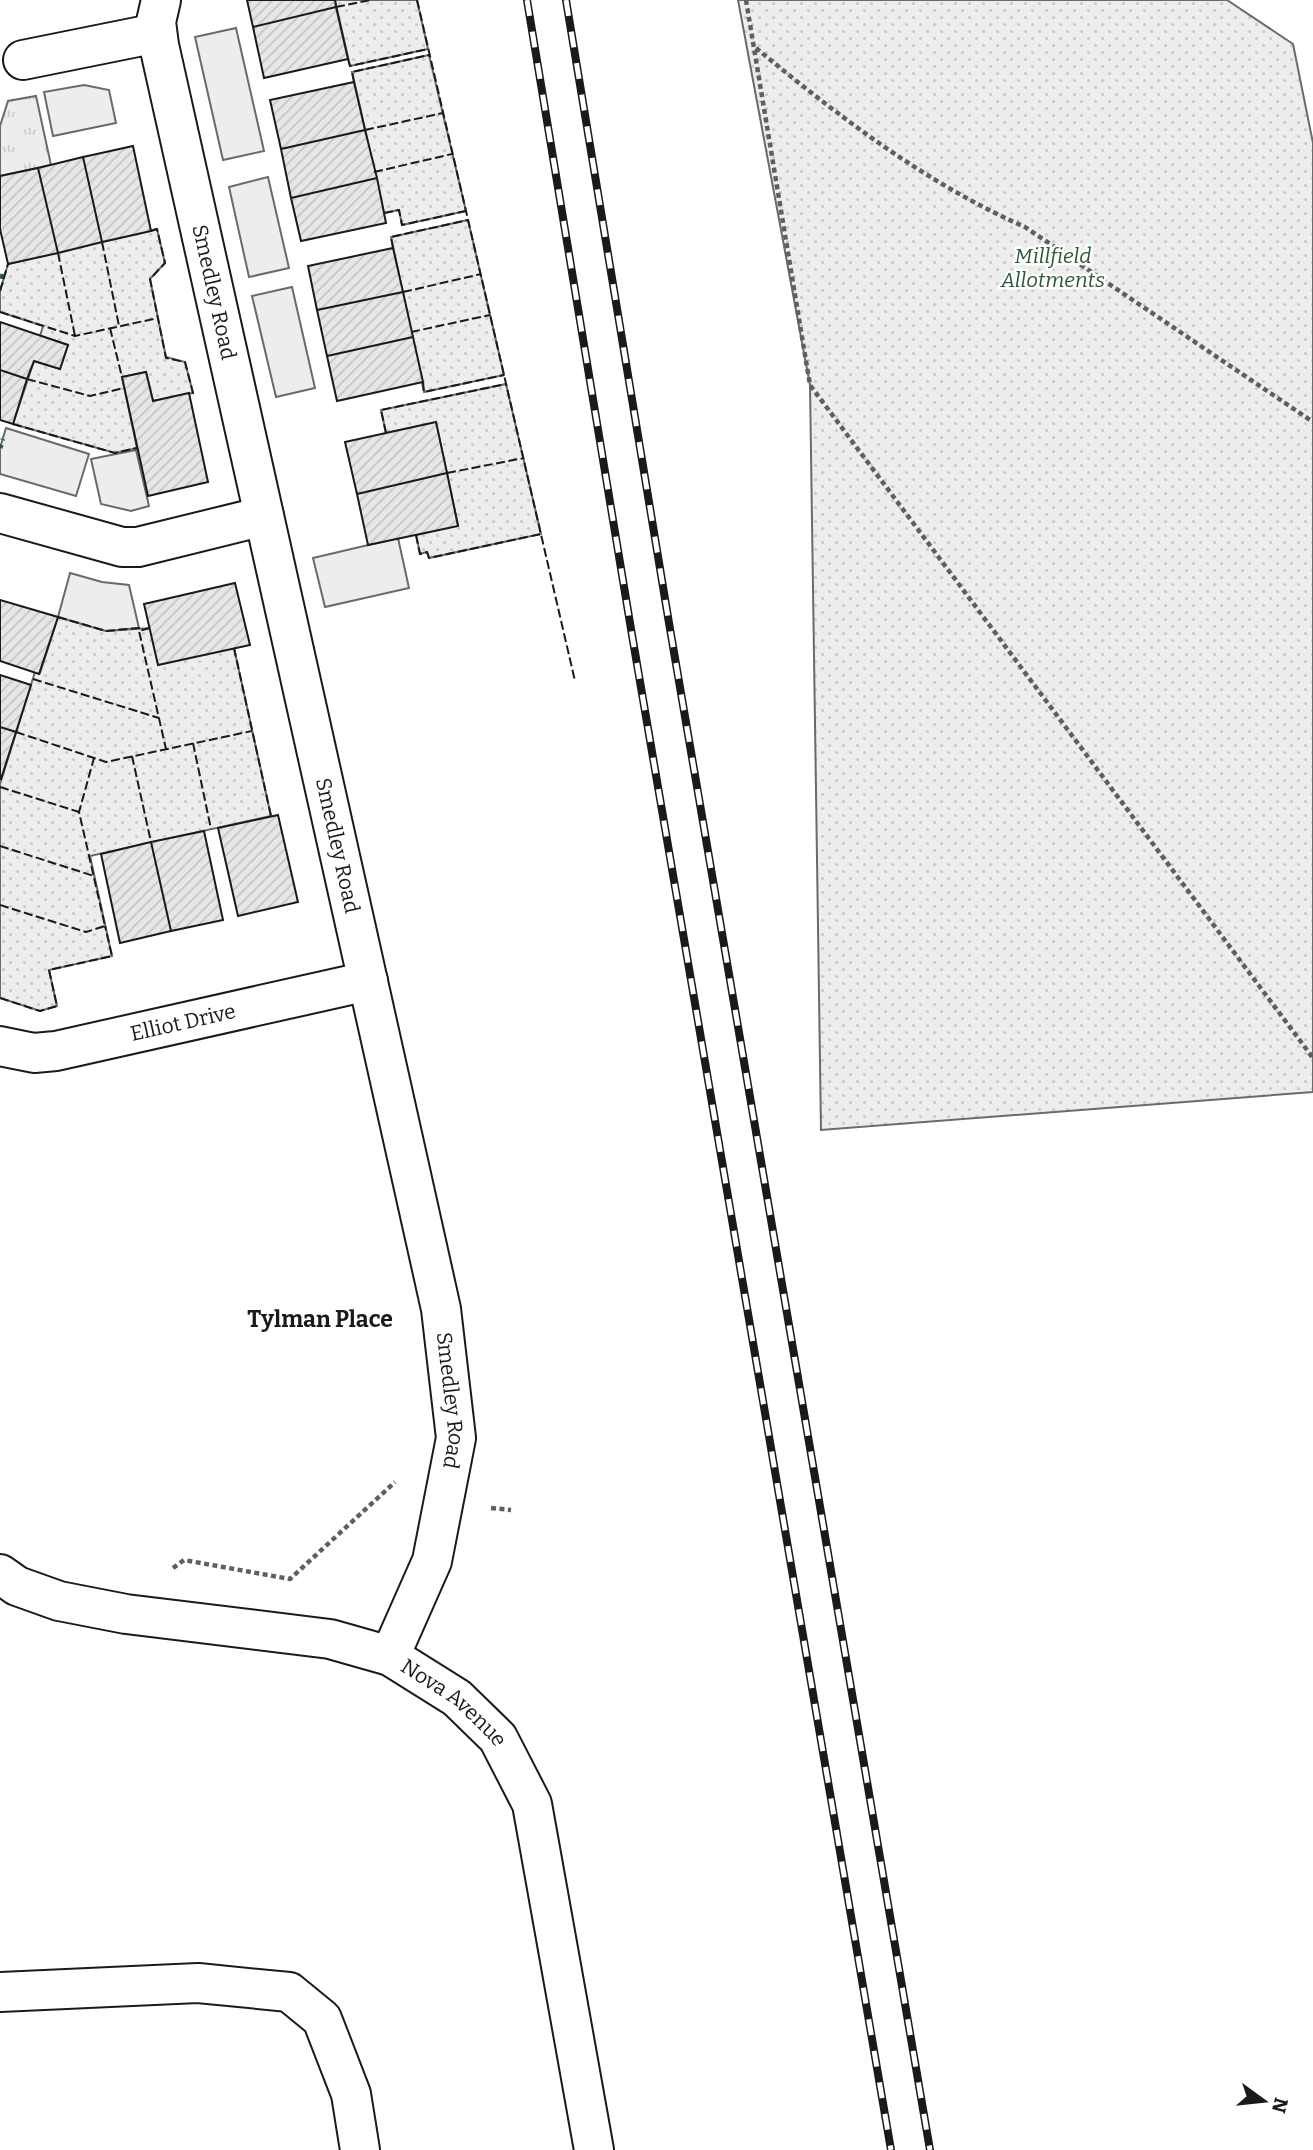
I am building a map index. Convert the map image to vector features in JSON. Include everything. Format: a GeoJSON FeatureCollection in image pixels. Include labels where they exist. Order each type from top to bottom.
{"type":"FeatureCollection","features":[{"type":"Feature","properties":{"kind":"street","name":"Smedley Road"},"geometry":{"type":"LineString","coordinates":[[23,60],[159,17],[264,516],[441,1309],[456,1438],[432,1561],[390,1656]]}},
{"type":"Feature","properties":{"kind":"street"},"geometry":{"type":"LineString","coordinates":[[0,513],[122,547],[138,547],[264,516]]}},
{"type":"Feature","properties":{"kind":"street","name":"Elliot Drive"},"geometry":{"type":"LineString","coordinates":[[0,1046],[34,1053],[56,1051],[368,981]]}},
{"type":"Feature","properties":{"kind":"street","name":"Nova Avenue"},"geometry":{"type":"LineString","coordinates":[[0,1573],[17,1586],[59,1601],[126,1614],[330,1639],[390,1656],[457,1698],[498,1738],[532,1804],[594,2150]]}},
{"type":"Feature","properties":{"kind":"street"},"geometry":{"type":"LineString","coordinates":[[0,1992],[198,1983],[289,1992],[322,2019],[351,2094],[360,2150]]}},
{"type":"Feature","properties":{"kind":"path"},"geometry":{"type":"LineString","coordinates":[[746,0],[810,385],[1313,1058]]}},
{"type":"Feature","properties":{"kind":"path"},"geometry":{"type":"LineString","coordinates":[[755,47],[829,108],[979,207],[1025,227],[1313,422]]}},
{"type":"Feature","properties":{"kind":"path"},"geometry":{"type":"LineString","coordinates":[[126,1614],[158,1578],[184,1560],[290,1579],[403,1475],[417,1498],[511,1510]]}},
{"type":"Feature","properties":{"kind":"green space"},"geometry":{"type":"Polygon","coordinates":[[[335,0],[417,0],[428,49],[350,66],[335,0]]]}},
{"type":"Feature","properties":{"kind":"green space","name":"Millfield Allotments"},"geometry":{"type":"Polygon","coordinates":[[[738,0],[1227,0],[1293,44],[1313,143],[1313,1092],[821,1130],[810,385],[738,0]]]}},
{"type":"Feature","properties":{"kind":"green space"},"geometry":{"type":"Polygon","coordinates":[[[429,55],[466,211],[402,225],[399,210],[384,213],[352,72],[429,55]]]}},
{"type":"Feature","properties":{"kind":"green space"},"geometry":{"type":"Polygon","coordinates":[[[36,96],[51,165],[0,176],[0,126],[8,101],[36,96]]]}},
{"type":"Feature","properties":{"kind":"green space"},"geometry":{"type":"Polygon","coordinates":[[[468,220],[504,375],[424,392],[391,237],[468,220]]]}},
{"type":"Feature","properties":{"kind":"green space"},"geometry":{"type":"Polygon","coordinates":[[[157,229],[165,263],[150,279],[166,357],[185,362],[193,393],[153,401],[146,372],[122,377],[137,448],[115,453],[13,424],[34,361],[60,369],[68,345],[40,336],[43,326],[0,312],[0,291],[8,264],[157,229]]]}},
{"type":"Feature","properties":{"kind":"green space"},"geometry":{"type":"Polygon","coordinates":[[[506,384],[541,534],[429,558],[427,552],[420,554],[416,535],[458,525],[436,423],[386,433],[381,410],[506,384]]]}},
{"type":"Feature","properties":{"kind":"green space"},"geometry":{"type":"Polygon","coordinates":[[[58,617],[106,631],[150,628],[234,648],[271,816],[90,856],[112,956],[49,970],[57,1006],[40,1011],[0,998],[0,784],[35,672],[40,673],[58,617]]]}},
{"type":"Feature","properties":{"kind":"shaded area"},"geometry":{"type":"Polygon","coordinates":[[[236,28],[264,151],[223,160],[195,37],[236,28]]]}},
{"type":"Feature","properties":{"kind":"shaded area"},"geometry":{"type":"Polygon","coordinates":[[[84,85],[109,90],[116,123],[53,136],[44,92],[84,85]]]}},
{"type":"Feature","properties":{"kind":"shaded area"},"geometry":{"type":"Polygon","coordinates":[[[268,177],[289,268],[249,277],[229,187],[268,177]]]}},
{"type":"Feature","properties":{"kind":"shaded area"},"geometry":{"type":"Polygon","coordinates":[[[292,287],[315,388],[276,397],[252,296],[292,287]]]}},
{"type":"Feature","properties":{"kind":"shaded area"},"geometry":{"type":"Polygon","coordinates":[[[6,428],[89,454],[76,496],[0,474],[0,448],[6,428]]]}},
{"type":"Feature","properties":{"kind":"shaded area"},"geometry":{"type":"Polygon","coordinates":[[[136,450],[149,506],[131,511],[101,504],[91,459],[136,450]]]}},
{"type":"Feature","properties":{"kind":"shaded area"},"geometry":{"type":"Polygon","coordinates":[[[398,538],[409,588],[325,607],[313,558],[398,538]]]}},
{"type":"Feature","properties":{"kind":"shaded area"},"geometry":{"type":"Polygon","coordinates":[[[70,573],[102,582],[129,585],[139,628],[106,631],[58,617],[70,573]]]}},
{"type":"Feature","properties":{"kind":"building"},"geometry":{"type":"Polygon","coordinates":[[[247,0],[335,0],[336,7],[253,27],[247,0]]]}},
{"type":"Feature","properties":{"kind":"building"},"geometry":{"type":"Polygon","coordinates":[[[336,7],[348,59],[264,78],[253,27],[336,7]]]}},
{"type":"Feature","properties":{"kind":"building"},"geometry":{"type":"Polygon","coordinates":[[[354,82],[365,130],[281,149],[270,100],[354,82]]]}},
{"type":"Feature","properties":{"kind":"building"},"geometry":{"type":"Polygon","coordinates":[[[365,130],[377,178],[291,198],[281,149],[365,130]]]}},
{"type":"Feature","properties":{"kind":"building"},"geometry":{"type":"Polygon","coordinates":[[[133,146],[151,231],[102,242],[83,157],[133,146]]]}},
{"type":"Feature","properties":{"kind":"building"},"geometry":{"type":"Polygon","coordinates":[[[83,157],[102,242],[58,253],[38,168],[83,157]]]}},
{"type":"Feature","properties":{"kind":"building"},"geometry":{"type":"Polygon","coordinates":[[[38,168],[58,253],[8,264],[0,229],[0,176],[38,168]]]}},
{"type":"Feature","properties":{"kind":"building"},"geometry":{"type":"Polygon","coordinates":[[[377,178],[386,223],[301,241],[291,198],[377,178]]]}},
{"type":"Feature","properties":{"kind":"building"},"geometry":{"type":"Polygon","coordinates":[[[393,248],[403,292],[317,310],[308,266],[393,248]]]}},
{"type":"Feature","properties":{"kind":"building"},"geometry":{"type":"Polygon","coordinates":[[[403,292],[413,337],[327,356],[317,310],[403,292]]]}},
{"type":"Feature","properties":{"kind":"building"},"geometry":{"type":"Polygon","coordinates":[[[0,322],[68,345],[60,369],[34,361],[27,379],[0,370],[0,322]]]}},
{"type":"Feature","properties":{"kind":"building"},"geometry":{"type":"Polygon","coordinates":[[[413,337],[423,382],[337,401],[327,356],[413,337]]]}},
{"type":"Feature","properties":{"kind":"building"},"geometry":{"type":"Polygon","coordinates":[[[0,370],[27,379],[13,424],[0,420],[0,370]]]}},
{"type":"Feature","properties":{"kind":"building"},"geometry":{"type":"Polygon","coordinates":[[[146,372],[153,401],[189,393],[208,482],[148,496],[122,377],[146,372]]]}},
{"type":"Feature","properties":{"kind":"building"},"geometry":{"type":"Polygon","coordinates":[[[436,422],[447,473],[357,494],[345,442],[436,422]]]}},
{"type":"Feature","properties":{"kind":"building"},"geometry":{"type":"Polygon","coordinates":[[[447,473],[458,526],[368,545],[357,494],[447,473]]]}},
{"type":"Feature","properties":{"kind":"building"},"geometry":{"type":"Polygon","coordinates":[[[235,583],[250,645],[158,665],[144,604],[235,583]]]}},
{"type":"Feature","properties":{"kind":"building"},"geometry":{"type":"Polygon","coordinates":[[[0,600],[58,617],[39,674],[0,661],[0,600]]]}},
{"type":"Feature","properties":{"kind":"building"},"geometry":{"type":"Polygon","coordinates":[[[0,675],[31,685],[16,732],[0,727],[0,675]]]}},
{"type":"Feature","properties":{"kind":"building"},"geometry":{"type":"Polygon","coordinates":[[[0,727],[16,732],[1,779],[0,779],[0,727]]]}},
{"type":"Feature","properties":{"kind":"building"},"geometry":{"type":"Polygon","coordinates":[[[278,815],[298,902],[238,916],[218,828],[278,815]]]}},
{"type":"Feature","properties":{"kind":"building"},"geometry":{"type":"Polygon","coordinates":[[[204,831],[223,920],[171,931],[151,842],[204,831]]]}},
{"type":"Feature","properties":{"kind":"building"},"geometry":{"type":"Polygon","coordinates":[[[151,842],[171,931],[120,943],[101,854],[151,842]]]}},
{"type":"Feature","properties":{"kind":"railway"},"geometry":{"type":"LineString","coordinates":[[527,0],[631,629],[891,2150]]}},
{"type":"Feature","properties":{"kind":"railway"},"geometry":{"type":"LineString","coordinates":[[566,0],[669,623],[930,2150]]}},
{"type":"Feature","properties":{"kind":"hedge"},"geometry":{"type":"LineString","coordinates":[[0,276],[5,277]]}},
{"type":"Feature","properties":{"kind":"hedge"},"geometry":{"type":"LineString","coordinates":[[0,448],[3,439]]}},
{"type":"Feature","properties":{"kind":"fence"},"geometry":{"type":"LineString","coordinates":[[336,7],[371,0]]}},
{"type":"Feature","properties":{"kind":"fence"},"geometry":{"type":"LineString","coordinates":[[417,0],[575,681]]}},
{"type":"Feature","properties":{"kind":"fence"},"geometry":{"type":"LineString","coordinates":[[348,59],[350,66],[428,49]]}},
{"type":"Feature","properties":{"kind":"fence"},"geometry":{"type":"LineString","coordinates":[[354,82],[352,72],[429,55]]}},
{"type":"Feature","properties":{"kind":"fence"},"geometry":{"type":"LineString","coordinates":[[365,130],[443,113]]}},
{"type":"Feature","properties":{"kind":"fence"},"geometry":{"type":"LineString","coordinates":[[374,172],[452,154]]}},
{"type":"Feature","properties":{"kind":"fence"},"geometry":{"type":"LineString","coordinates":[[384,213],[399,210],[402,225],[466,211]]}},
{"type":"Feature","properties":{"kind":"fence"},"geometry":{"type":"LineString","coordinates":[[393,248],[391,237],[468,220]]}},
{"type":"Feature","properties":{"kind":"fence"},"geometry":{"type":"LineString","coordinates":[[151,231],[157,229],[165,263],[150,279],[166,358],[185,362],[193,393],[189,393]]}},
{"type":"Feature","properties":{"kind":"fence"},"geometry":{"type":"LineString","coordinates":[[102,242],[119,326]]}},
{"type":"Feature","properties":{"kind":"fence"},"geometry":{"type":"LineString","coordinates":[[58,253],[75,336]]}},
{"type":"Feature","properties":{"kind":"fence"},"geometry":{"type":"LineString","coordinates":[[0,291],[8,264]]}},
{"type":"Feature","properties":{"kind":"fence"},"geometry":{"type":"LineString","coordinates":[[403,292],[481,274]]}},
{"type":"Feature","properties":{"kind":"fence"},"geometry":{"type":"LineString","coordinates":[[0,312],[75,336],[158,318]]}},
{"type":"Feature","properties":{"kind":"fence"},"geometry":{"type":"LineString","coordinates":[[411,332],[490,315]]}},
{"type":"Feature","properties":{"kind":"fence"},"geometry":{"type":"LineString","coordinates":[[110,328],[122,377]]}},
{"type":"Feature","properties":{"kind":"fence"},"geometry":{"type":"LineString","coordinates":[[423,382],[424,392],[504,375]]}},
{"type":"Feature","properties":{"kind":"fence"},"geometry":{"type":"LineString","coordinates":[[27,379],[90,396],[124,388]]}},
{"type":"Feature","properties":{"kind":"fence"},"geometry":{"type":"LineString","coordinates":[[386,433],[381,410],[506,384]]}},
{"type":"Feature","properties":{"kind":"fence"},"geometry":{"type":"LineString","coordinates":[[13,424],[115,453],[137,448]]}},
{"type":"Feature","properties":{"kind":"fence"},"geometry":{"type":"LineString","coordinates":[[447,473],[524,458]]}},
{"type":"Feature","properties":{"kind":"fence"},"geometry":{"type":"LineString","coordinates":[[416,535],[420,554],[427,552],[429,558],[541,534]]}},
{"type":"Feature","properties":{"kind":"fence"},"geometry":{"type":"LineString","coordinates":[[58,617],[106,631],[139,628],[139,631]]}},
{"type":"Feature","properties":{"kind":"fence"},"geometry":{"type":"LineString","coordinates":[[150,628],[139,631],[166,749]]}},
{"type":"Feature","properties":{"kind":"fence"},"geometry":{"type":"LineString","coordinates":[[234,648],[271,816]]}},
{"type":"Feature","properties":{"kind":"fence"},"geometry":{"type":"LineString","coordinates":[[33,679],[159,718]]}},
{"type":"Feature","properties":{"kind":"fence"},"geometry":{"type":"LineString","coordinates":[[16,732],[106,762],[252,731]]}},
{"type":"Feature","properties":{"kind":"fence"},"geometry":{"type":"LineString","coordinates":[[193,743],[211,829]]}},
{"type":"Feature","properties":{"kind":"fence"},"geometry":{"type":"LineString","coordinates":[[132,756],[151,842]]}},
{"type":"Feature","properties":{"kind":"fence"},"geometry":{"type":"LineString","coordinates":[[0,905],[86,932],[105,926],[79,812],[94,758]]}},
{"type":"Feature","properties":{"kind":"fence"},"geometry":{"type":"LineString","coordinates":[[0,787],[79,812]]}},
{"type":"Feature","properties":{"kind":"fence"},"geometry":{"type":"LineString","coordinates":[[0,846],[94,876]]}},
{"type":"Feature","properties":{"kind":"fence"},"geometry":{"type":"LineString","coordinates":[[0,998],[40,1011],[57,1006],[49,970],[112,956],[105,926]]}},
{"type":"Feature","properties":{"kind":"district","name":"Tylman Place"},"geometry":{"type":"Point","coordinates":[320,1319]}}]}
